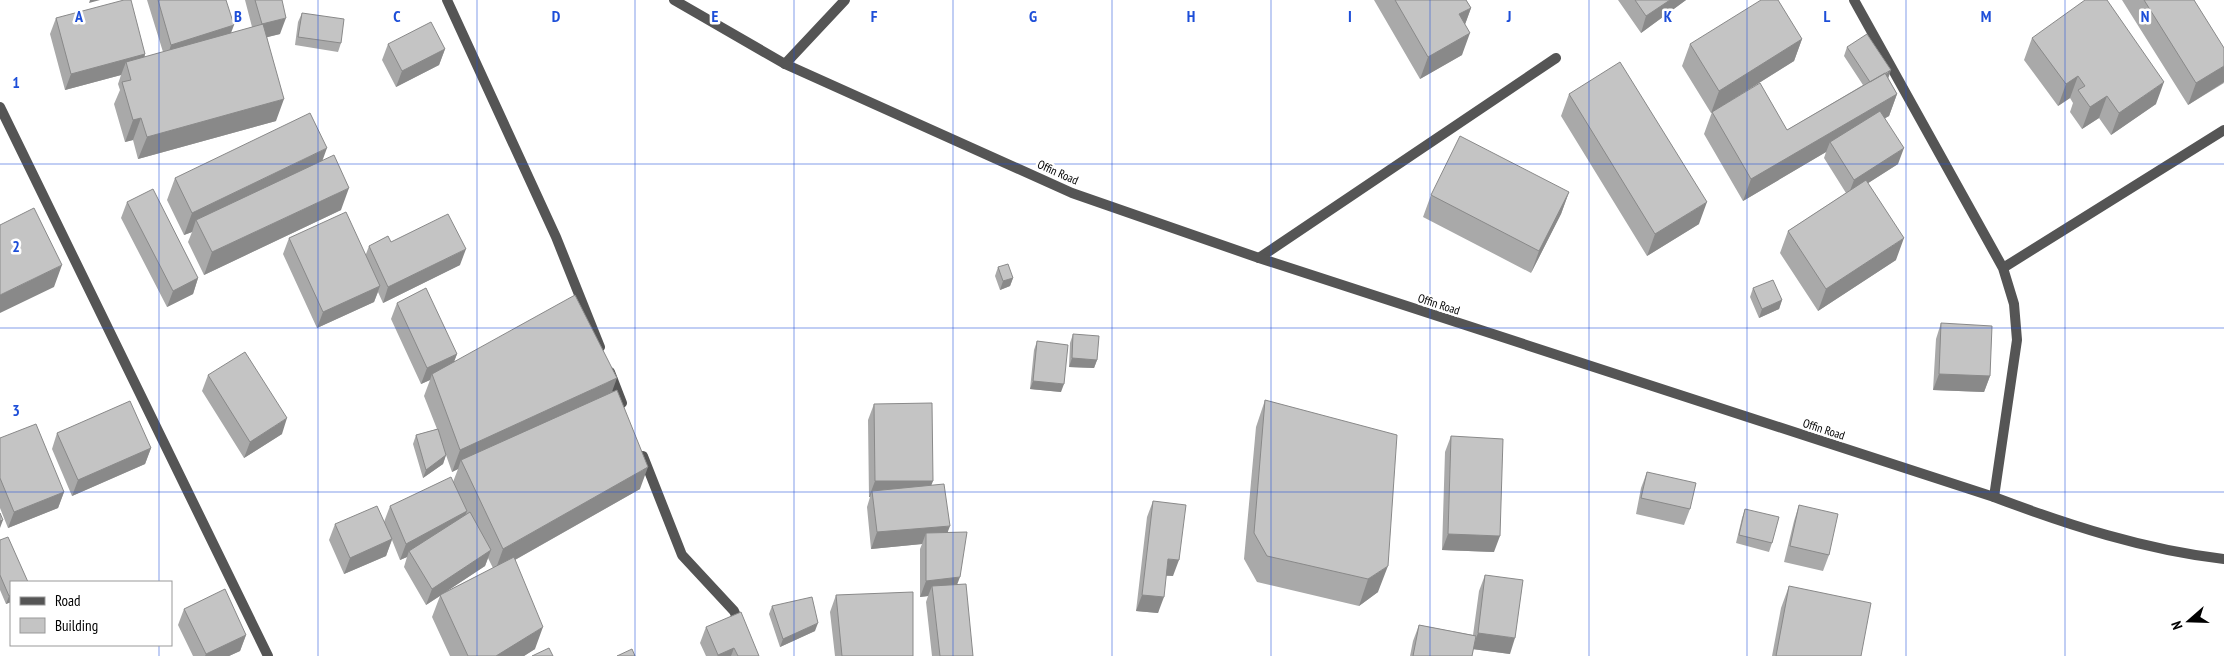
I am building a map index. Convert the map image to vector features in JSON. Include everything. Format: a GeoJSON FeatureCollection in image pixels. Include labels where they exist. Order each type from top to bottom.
{"type":"FeatureCollection","features":[{"type":"Feature","properties":{"kind":"street"},"geometry":{"type":"LineString","coordinates":[[447,0],[556,237],[624,409]]}},
{"type":"Feature","properties":{"kind":"street","name":"Offin Road"},"geometry":{"type":"LineString","coordinates":[[674,0],[785,64],[1072,193],[1259,258],[1994,497],[2096,533],[2204,557],[2224,559]]}},
{"type":"Feature","properties":{"kind":"street"},"geometry":{"type":"LineString","coordinates":[[785,64],[845,0]]}},
{"type":"Feature","properties":{"kind":"street"},"geometry":{"type":"LineString","coordinates":[[1854,0],[2003,268],[2014,304],[2017,340],[1994,497]]}},
{"type":"Feature","properties":{"kind":"street"},"geometry":{"type":"LineString","coordinates":[[1259,258],[1556,58]]}},
{"type":"Feature","properties":{"kind":"street"},"geometry":{"type":"LineString","coordinates":[[0,107],[268,656]]}},
{"type":"Feature","properties":{"kind":"street"},"geometry":{"type":"LineString","coordinates":[[2003,268],[2224,130]]}},
{"type":"Feature","properties":{"kind":"street"},"geometry":{"type":"LineString","coordinates":[[639,446],[682,555],[734,611],[745,638]]}},
{"type":"Feature","properties":{"kind":"building"},"geometry":{"type":"Polygon","coordinates":[[[124,0],[131,0],[145,54],[71,74],[56,18],[124,0]]]}},
{"type":"Feature","properties":{"kind":"building"},"geometry":{"type":"Polygon","coordinates":[[[158,0],[226,0],[234,25],[171,45],[158,0]]]}},
{"type":"Feature","properties":{"kind":"building"},"geometry":{"type":"Polygon","coordinates":[[[255,0],[282,0],[286,18],[262,24],[255,0]]]}},
{"type":"Feature","properties":{"kind":"building"},"geometry":{"type":"Polygon","coordinates":[[[1395,0],[1466,0],[1471,8],[1459,14],[1470,33],[1428,57],[1395,0]]]}},
{"type":"Feature","properties":{"kind":"building"},"geometry":{"type":"Polygon","coordinates":[[[1635,0],[1670,0],[1646,16],[1635,0]]]}},
{"type":"Feature","properties":{"kind":"building"},"geometry":{"type":"Polygon","coordinates":[[[1761,0],[1778,0],[1802,39],[1719,91],[1690,44],[1761,0]]]}},
{"type":"Feature","properties":{"kind":"building"},"geometry":{"type":"Polygon","coordinates":[[[2085,0],[2107,0],[2164,82],[2119,113],[2107,96],[2090,107],[2078,90],[2085,86],[2078,76],[2066,84],[2032,38],[2085,0]]]}},
{"type":"Feature","properties":{"kind":"building"},"geometry":{"type":"Polygon","coordinates":[[[2144,0],[2194,0],[2224,48],[2224,66],[2196,83],[2144,0]]]}},
{"type":"Feature","properties":{"kind":"building"},"geometry":{"type":"Polygon","coordinates":[[[302,13],[344,19],[341,43],[298,37],[302,13]]]}},
{"type":"Feature","properties":{"kind":"building"},"geometry":{"type":"Polygon","coordinates":[[[431,22],[445,49],[402,71],[388,44],[431,22]]]}},
{"type":"Feature","properties":{"kind":"building"},"geometry":{"type":"Polygon","coordinates":[[[263,24],[284,99],[147,137],[141,118],[133,120],[122,82],[131,80],[126,62],[263,24]]]}},
{"type":"Feature","properties":{"kind":"building"},"geometry":{"type":"Polygon","coordinates":[[[1867,34],[1891,70],[1870,82],[1847,47],[1867,34]]]}},
{"type":"Feature","properties":{"kind":"building"},"geometry":{"type":"Polygon","coordinates":[[[1620,62],[1707,202],[1655,234],[1569,94],[1620,62]]]}},
{"type":"Feature","properties":{"kind":"building"},"geometry":{"type":"Polygon","coordinates":[[[1885,73],[1897,94],[1751,179],[1712,112],[1760,83],[1787,130],[1885,73]]]}},
{"type":"Feature","properties":{"kind":"building"},"geometry":{"type":"Polygon","coordinates":[[[1880,111],[1904,148],[1854,180],[1830,142],[1880,111]]]}},
{"type":"Feature","properties":{"kind":"building"},"geometry":{"type":"Polygon","coordinates":[[[310,113],[327,148],[192,213],[175,178],[310,113]]]}},
{"type":"Feature","properties":{"kind":"building"},"geometry":{"type":"Polygon","coordinates":[[[1460,136],[1569,192],[1539,251],[1431,195],[1460,136]]]}},
{"type":"Feature","properties":{"kind":"building"},"geometry":{"type":"Polygon","coordinates":[[[334,155],[349,188],[212,252],[196,220],[334,155]]]}},
{"type":"Feature","properties":{"kind":"building"},"geometry":{"type":"Polygon","coordinates":[[[1866,180],[1904,238],[1826,289],[1788,231],[1866,180]]]}},
{"type":"Feature","properties":{"kind":"building"},"geometry":{"type":"Polygon","coordinates":[[[153,189],[198,278],[173,291],[127,202],[153,189]]]}},
{"type":"Feature","properties":{"kind":"building"},"geometry":{"type":"Polygon","coordinates":[[[34,208],[62,265],[0,295],[0,225],[34,208]]]}},
{"type":"Feature","properties":{"kind":"building"},"geometry":{"type":"Polygon","coordinates":[[[346,212],[380,286],[323,312],[289,238],[346,212]]]}},
{"type":"Feature","properties":{"kind":"building"},"geometry":{"type":"Polygon","coordinates":[[[448,214],[466,249],[388,287],[369,246],[388,236],[391,242],[448,214]]]}},
{"type":"Feature","properties":{"kind":"building"},"geometry":{"type":"Polygon","coordinates":[[[1008,264],[1013,278],[1003,281],[998,267],[1008,264]]]}},
{"type":"Feature","properties":{"kind":"building"},"geometry":{"type":"Polygon","coordinates":[[[1773,280],[1782,300],[1762,309],[1753,288],[1773,280]]]}},
{"type":"Feature","properties":{"kind":"building"},"geometry":{"type":"Polygon","coordinates":[[[426,288],[457,354],[427,368],[397,303],[426,288]]]}},
{"type":"Feature","properties":{"kind":"building"},"geometry":{"type":"Polygon","coordinates":[[[575,295],[617,378],[460,450],[432,374],[575,295]]]}},
{"type":"Feature","properties":{"kind":"building"},"geometry":{"type":"Polygon","coordinates":[[[1941,323],[1992,326],[1990,376],[1939,374],[1941,323]]]}},
{"type":"Feature","properties":{"kind":"building"},"geometry":{"type":"Polygon","coordinates":[[[1073,334],[1099,336],[1097,360],[1072,358],[1073,334]]]}},
{"type":"Feature","properties":{"kind":"building"},"geometry":{"type":"Polygon","coordinates":[[[1037,341],[1068,345],[1064,384],[1033,381],[1037,341]]]}},
{"type":"Feature","properties":{"kind":"building"},"geometry":{"type":"Polygon","coordinates":[[[245,352],[287,418],[250,442],[208,375],[245,352]]]}},
{"type":"Feature","properties":{"kind":"building"},"geometry":{"type":"Polygon","coordinates":[[[617,390],[648,467],[503,549],[461,460],[617,390]]]}},
{"type":"Feature","properties":{"kind":"building"},"geometry":{"type":"Polygon","coordinates":[[[1265,400],[1397,435],[1388,566],[1368,579],[1267,556],[1254,533],[1265,400]]]}},
{"type":"Feature","properties":{"kind":"building"},"geometry":{"type":"Polygon","coordinates":[[[130,401],[151,448],[78,480],[57,433],[130,401]]]}},
{"type":"Feature","properties":{"kind":"building"},"geometry":{"type":"Polygon","coordinates":[[[932,403],[933,481],[875,481],[874,404],[932,403]]]}},
{"type":"Feature","properties":{"kind":"building"},"geometry":{"type":"Polygon","coordinates":[[[36,424],[64,492],[14,512],[0,478],[0,438],[36,424]]]}},
{"type":"Feature","properties":{"kind":"building"},"geometry":{"type":"Polygon","coordinates":[[[438,429],[446,455],[426,470],[416,435],[438,429]]]}},
{"type":"Feature","properties":{"kind":"building"},"geometry":{"type":"Polygon","coordinates":[[[1451,436],[1503,439],[1500,536],[1448,534],[1451,436]]]}},
{"type":"Feature","properties":{"kind":"building"},"geometry":{"type":"Polygon","coordinates":[[[1647,472],[1696,483],[1690,509],[1641,498],[1647,472]]]}},
{"type":"Feature","properties":{"kind":"building"},"geometry":{"type":"Polygon","coordinates":[[[451,477],[467,511],[406,544],[390,506],[451,477]]]}},
{"type":"Feature","properties":{"kind":"building"},"geometry":{"type":"Polygon","coordinates":[[[944,484],[950,526],[877,532],[872,491],[944,484]]]}},
{"type":"Feature","properties":{"kind":"building"},"geometry":{"type":"Polygon","coordinates":[[[1153,501],[1186,505],[1179,560],[1168,559],[1164,597],[1142,595],[1153,501]]]}},
{"type":"Feature","properties":{"kind":"building"},"geometry":{"type":"Polygon","coordinates":[[[1799,505],[1838,514],[1829,555],[1790,546],[1799,505]]]}},
{"type":"Feature","properties":{"kind":"building"},"geometry":{"type":"Polygon","coordinates":[[[377,506],[392,539],[350,558],[335,524],[377,506]]]}},
{"type":"Feature","properties":{"kind":"building"},"geometry":{"type":"Polygon","coordinates":[[[1745,509],[1779,517],[1772,543],[1739,535],[1745,509]]]}},
{"type":"Feature","properties":{"kind":"building"},"geometry":{"type":"Polygon","coordinates":[[[470,512],[491,550],[432,589],[409,551],[470,512]]]}},
{"type":"Feature","properties":{"kind":"building"},"geometry":{"type":"Polygon","coordinates":[[[967,532],[960,577],[926,581],[926,533],[967,532]]]}},
{"type":"Feature","properties":{"kind":"building"},"geometry":{"type":"Polygon","coordinates":[[[8,537],[28,581],[10,581],[9,596],[0,575],[0,540],[8,537]]]}},
{"type":"Feature","properties":{"kind":"building"},"geometry":{"type":"Polygon","coordinates":[[[514,557],[543,627],[496,656],[468,656],[440,595],[514,557]]]}},
{"type":"Feature","properties":{"kind":"building"},"geometry":{"type":"Polygon","coordinates":[[[1485,575],[1523,580],[1515,638],[1478,633],[1485,575]]]}},
{"type":"Feature","properties":{"kind":"building"},"geometry":{"type":"Polygon","coordinates":[[[966,584],[973,656],[940,656],[932,586],[966,584]]]}},
{"type":"Feature","properties":{"kind":"building"},"geometry":{"type":"Polygon","coordinates":[[[1789,586],[1871,603],[1861,656],[1776,656],[1789,586]]]}},
{"type":"Feature","properties":{"kind":"building"},"geometry":{"type":"Polygon","coordinates":[[[225,589],[246,635],[206,654],[184,609],[225,589]]]}},
{"type":"Feature","properties":{"kind":"building"},"geometry":{"type":"Polygon","coordinates":[[[913,592],[913,656],[842,656],[836,595],[913,592]]]}},
{"type":"Feature","properties":{"kind":"building"},"geometry":{"type":"Polygon","coordinates":[[[812,597],[818,623],[783,639],[772,606],[812,597]]]}},
{"type":"Feature","properties":{"kind":"building"},"geometry":{"type":"Polygon","coordinates":[[[741,612],[759,656],[738,656],[734,648],[718,655],[706,627],[741,612]]]}},
{"type":"Feature","properties":{"kind":"building"},"geometry":{"type":"Polygon","coordinates":[[[1419,625],[1476,636],[1472,656],[1413,656],[1419,625]]]}},
{"type":"Feature","properties":{"kind":"building"},"geometry":{"type":"Polygon","coordinates":[[[549,648],[553,656],[532,656],[549,648]]]}},
{"type":"Feature","properties":{"kind":"building"},"geometry":{"type":"Polygon","coordinates":[[[632,649],[635,656],[617,656],[632,649]]]}}]}
